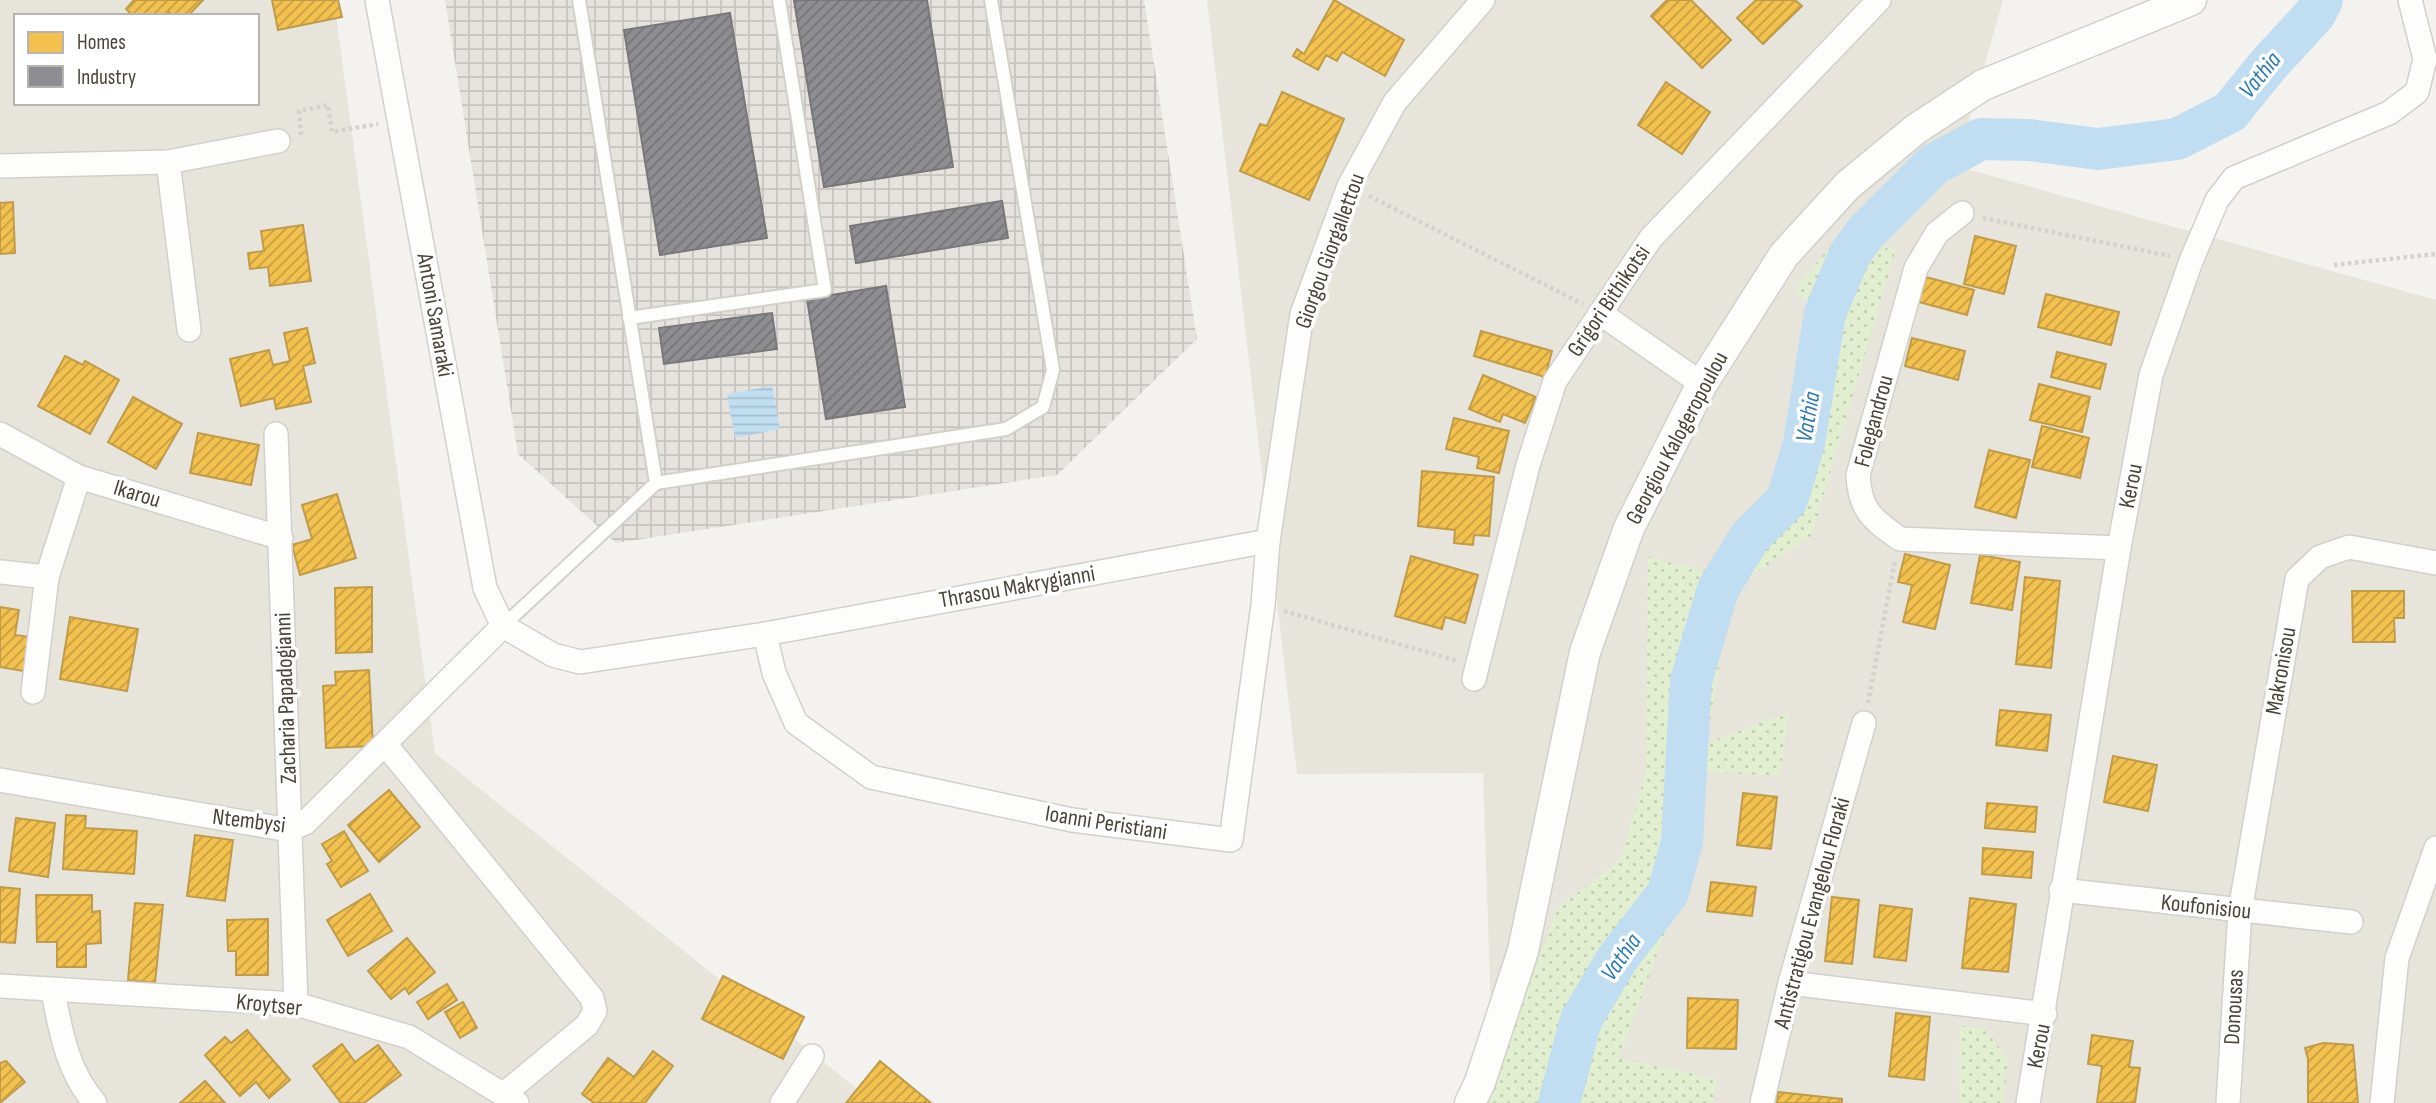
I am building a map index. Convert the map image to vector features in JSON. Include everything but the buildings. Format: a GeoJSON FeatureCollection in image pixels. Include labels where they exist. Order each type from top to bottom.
{"type":"FeatureCollection","features":[{"type":"Feature","properties":{"kind":"street","name":"Antoni Samaraki"},"geometry":{"type":"LineString","coordinates":[[377,0],[485,588],[503,626]]}},
{"type":"Feature","properties":{"kind":"street","name":"Giorgou Giorgallettou"},"geometry":{"type":"LineString","coordinates":[[1268,541],[1303,314],[1349,186],[1395,102],[1483,0]]}},
{"type":"Feature","properties":{"kind":"street","name":"Grigori Bithikotsi"},"geometry":{"type":"LineString","coordinates":[[1476,673],[1528,465],[1555,381],[1651,238],[1879,0]]}},
{"type":"Feature","properties":{"kind":"street","name":"Georgiou Kalogeropoulou"},"geometry":{"type":"LineString","coordinates":[[1470,1103],[1480,1082],[1524,951],[1585,652],[1629,528],[1702,384],[1784,255],[1848,185],[1916,129],[1983,85],[2190,0]]}},
{"type":"Feature","properties":{"kind":"street","name":"Kerou"},"geometry":{"type":"LineString","coordinates":[[2028,1103],[2045,1014],[2061,890],[2151,375],[2191,261],[2217,200],[2234,178],[2389,113],[2417,92],[2425,59],[2410,0]]}},
{"type":"Feature","properties":{"kind":"street"},"geometry":{"type":"LineString","coordinates":[[0,166],[168,162],[278,141]]}},
{"type":"Feature","properties":{"kind":"street"},"geometry":{"type":"LineString","coordinates":[[168,162],[189,330]]}},
{"type":"Feature","properties":{"kind":"street","name":"Folegandrou"},"geometry":{"type":"LineString","coordinates":[[1899,539],[1871,518],[1859,496],[1858,475],[1916,268],[1937,233],[1962,213]]}},
{"type":"Feature","properties":{"kind":"street"},"geometry":{"type":"LineString","coordinates":[[1600,313],[1702,384]]}},
{"type":"Feature","properties":{"kind":"street","name":"Ikarou"},"geometry":{"type":"LineString","coordinates":[[0,434],[79,477],[281,538]]}},
{"type":"Feature","properties":{"kind":"street","name":"Zacharia Papadogianni"},"geometry":{"type":"LineString","coordinates":[[276,434],[296,1004]]}},
{"type":"Feature","properties":{"kind":"street"},"geometry":{"type":"LineString","coordinates":[[33,692],[47,578],[79,477]]}},
{"type":"Feature","properties":{"kind":"street"},"geometry":{"type":"LineString","coordinates":[[1899,539],[2119,548]]}},
{"type":"Feature","properties":{"kind":"street","name":"Thrasou Makrygianni"},"geometry":{"type":"LineString","coordinates":[[503,626],[553,655],[580,663],[765,634],[1268,541]]}},
{"type":"Feature","properties":{"kind":"street","name":"Ioanni Peristiani"},"geometry":{"type":"LineString","coordinates":[[765,634],[774,673],[796,723],[871,777],[1072,820],[1231,840],[1263,606],[1268,541]]}},
{"type":"Feature","properties":{"kind":"street","name":"Makronisou"},"geometry":{"type":"LineString","coordinates":[[2240,911],[2297,579],[2320,557],[2349,547],[2436,563]]}},
{"type":"Feature","properties":{"kind":"street"},"geometry":{"type":"LineString","coordinates":[[0,572],[47,578]]}},
{"type":"Feature","properties":{"kind":"street","name":"Ntembysi"},"geometry":{"type":"LineString","coordinates":[[0,780],[289,830],[305,823],[503,626]]}},
{"type":"Feature","properties":{"kind":"street","name":"Antistratigou Evangelou Floraki"},"geometry":{"type":"LineString","coordinates":[[1762,1103],[1790,983],[1864,723]]}},
{"type":"Feature","properties":{"kind":"street"},"geometry":{"type":"LineString","coordinates":[[385,744],[592,998],[595,1012],[587,1025],[510,1098]]}},
{"type":"Feature","properties":{"kind":"street"},"geometry":{"type":"LineString","coordinates":[[2382,1103],[2397,958],[2436,848]]}},
{"type":"Feature","properties":{"kind":"street","name":"Koufonisiou"},"geometry":{"type":"LineString","coordinates":[[2061,890],[2351,922]]}},
{"type":"Feature","properties":{"kind":"street","name":"Donousas"},"geometry":{"type":"LineString","coordinates":[[2228,1103],[2240,911]]}},
{"type":"Feature","properties":{"kind":"street"},"geometry":{"type":"LineString","coordinates":[[1790,983],[2045,1014]]}},
{"type":"Feature","properties":{"kind":"street","name":"Kroytser"},"geometry":{"type":"LineString","coordinates":[[0,986],[53,992],[296,1004],[409,1037],[510,1098]]}},
{"type":"Feature","properties":{"kind":"street"},"geometry":{"type":"LineString","coordinates":[[53,992],[65,1051],[83,1090],[95,1103]]}},
{"type":"Feature","properties":{"kind":"street"},"geometry":{"type":"LineString","coordinates":[[782,1103],[812,1056]]}},
{"type":"Feature","properties":{"kind":"lane"},"geometry":{"type":"LineString","coordinates":[[579,0],[656,483]]}},
{"type":"Feature","properties":{"kind":"lane"},"geometry":{"type":"LineString","coordinates":[[629,318],[825,290],[779,0]]}},
{"type":"Feature","properties":{"kind":"lane"},"geometry":{"type":"LineString","coordinates":[[503,626],[656,483],[1006,429],[1042,407],[1053,370],[991,0]]}},
{"type":"Feature","properties":{"kind":"path"},"geometry":{"type":"LineString","coordinates":[[278,141],[301,137],[299,111],[328,105],[332,132],[357,128]]}},
{"type":"Feature","properties":{"kind":"path"},"geometry":{"type":"LineString","coordinates":[[1349,186],[1600,313]]}},
{"type":"Feature","properties":{"kind":"path"},"geometry":{"type":"LineString","coordinates":[[1962,213],[2191,261]]}},
{"type":"Feature","properties":{"kind":"path"},"geometry":{"type":"LineString","coordinates":[[2334,265],[2436,254]]}},
{"type":"Feature","properties":{"kind":"path"},"geometry":{"type":"LineString","coordinates":[[1864,723],[1899,539]]}},
{"type":"Feature","properties":{"kind":"path"},"geometry":{"type":"LineString","coordinates":[[1263,606],[1476,673]]}},
{"type":"Feature","properties":{"kind":"shaded area"},"geometry":{"type":"Polygon","coordinates":[[[0,0],[334,0],[435,753],[875,1103],[0,1103],[0,0]]]}},
{"type":"Feature","properties":{"kind":"shaded area"},"geometry":{"type":"Polygon","coordinates":[[[445,0],[1144,0],[1197,339],[1057,475],[616,543],[518,454],[445,0]]]}},
{"type":"Feature","properties":{"kind":"shaded area"},"geometry":{"type":"Polygon","coordinates":[[[1207,0],[2003,0],[1956,166],[2436,300],[2436,1103],[1494,1103],[1483,773],[1297,774],[1207,0]]]}},
{"type":"Feature","properties":{"kind":"green space"},"geometry":{"type":"Polygon","coordinates":[[[1831,245],[1896,249],[1812,535],[1731,590],[1707,743],[1789,712],[1780,776],[1707,772],[1700,854],[1666,930],[1619,1058],[1717,1079],[1712,1103],[1486,1103],[1557,909],[1620,860],[1646,772],[1648,557],[1710,572],[1772,485],[1836,326],[1794,291],[1831,245]]]}},
{"type":"Feature","properties":{"kind":"green space"},"geometry":{"type":"Polygon","coordinates":[[[1960,1026],[1984,1028],[2008,1059],[2003,1103],[1959,1103],[1960,1026]]]}},
{"type":"Feature","properties":{"kind":"water"},"geometry":{"type":"Polygon","coordinates":[[[772,386],[780,429],[735,438],[727,394],[772,386]]]}},
{"type":"Feature","properties":{"kind":"waterway","name":"Vathia"},"geometry":{"type":"LineString","coordinates":[[1559,1103],[1581,1020],[1617,959],[1668,893],[1682,842],[1691,681],[1718,589],[1750,537],[1787,500],[1804,443],[1825,313],[1850,254],[1866,232],[1933,165],[1981,139],[2029,140],[2098,149],[2177,139],[2230,112],[2315,14],[2322,0]]}}]}
